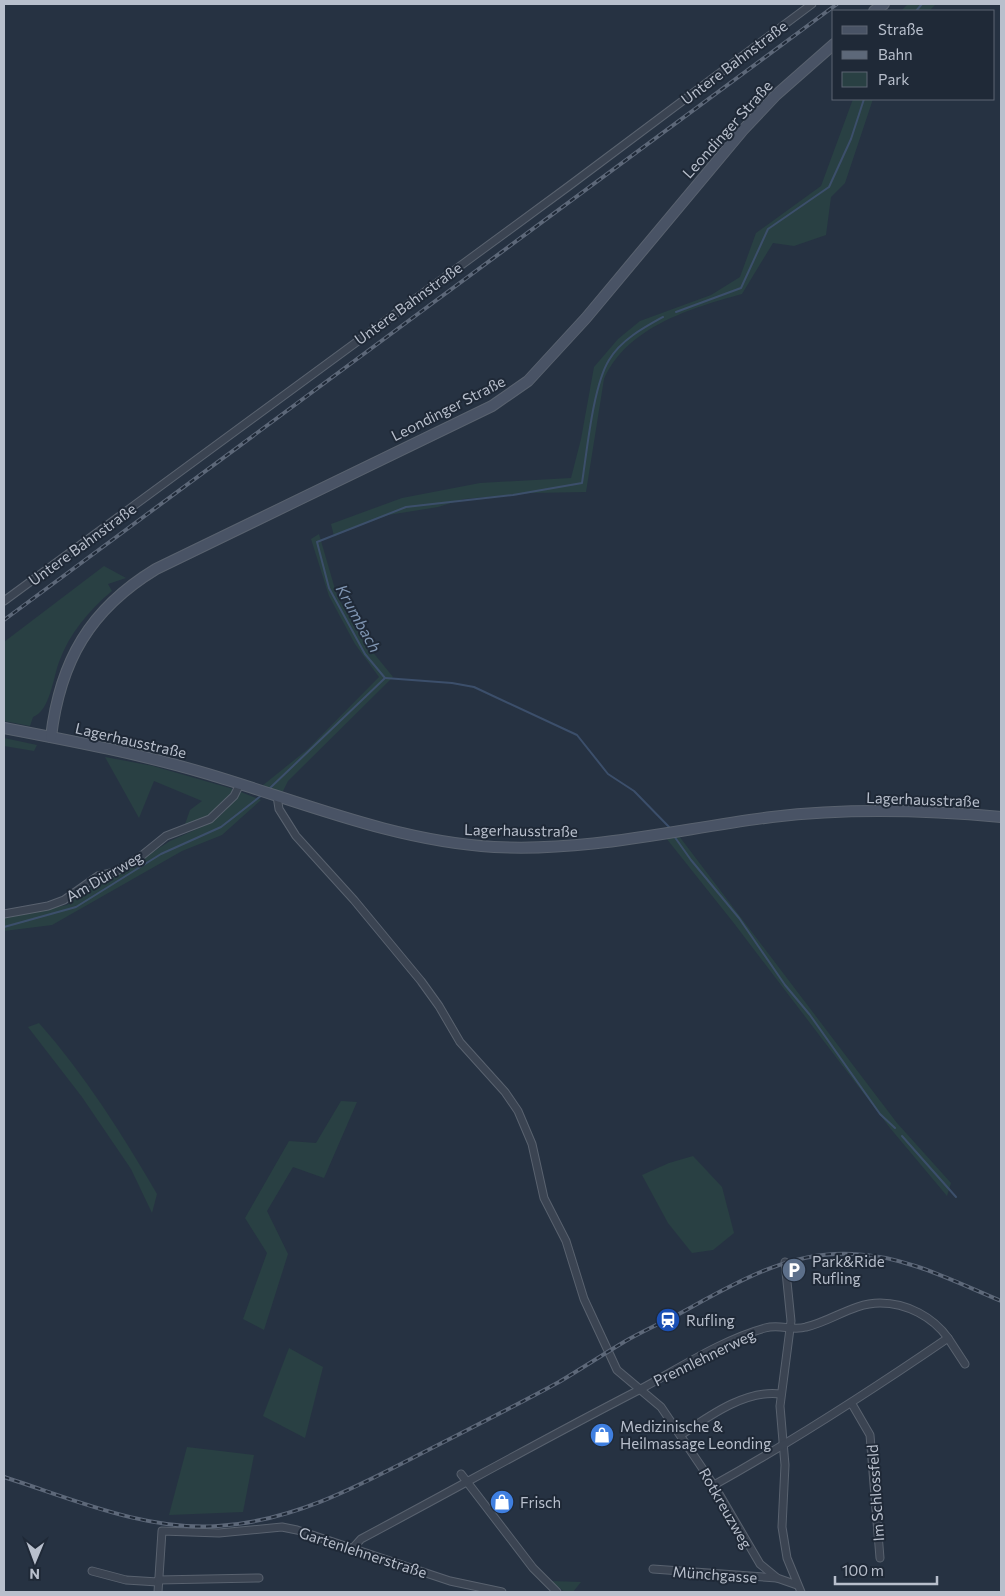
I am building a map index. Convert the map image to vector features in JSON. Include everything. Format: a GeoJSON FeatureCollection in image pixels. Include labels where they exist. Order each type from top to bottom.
{"type":"FeatureCollection","features":[{"type":"Feature","properties":{"kind":"street","name":"Untere Bahnstraße"},"geometry":{"type":"LineString","coordinates":[[4,601],[569,186],[812,4]]}},
{"type":"Feature","properties":{"kind":"street","name":"Leondinger Straße"},"geometry":{"type":"LineString","coordinates":[[51,737],[62,684],[76,648],[94,620],[120,593],[156,569],[465,419],[517,390],[543,367],[586,318],[743,130],[776,95],[832,46]]}},
{"type":"Feature","properties":{"kind":"street","name":"Lagerhausstraße"},"geometry":{"type":"LineString","coordinates":[[4,728],[156,760],[399,833],[468,845],[571,847],[614,843],[746,821],[817,813],[907,812],[1001,817]]}},
{"type":"Feature","properties":{"kind":"street","name":"Am Dürrweg"},"geometry":{"type":"LineString","coordinates":[[4,914],[48,906],[64,900],[98,876],[115,872],[140,858],[166,836],[210,819],[234,796],[240,784]]}},
{"type":"Feature","properties":{"kind":"street","name":"Rotkreuzweg"},"geometry":{"type":"LineString","coordinates":[[267,793],[279,808],[296,836],[354,900],[421,981],[439,1006],[460,1042],[505,1092],[518,1112],[532,1144],[544,1198],[566,1241],[584,1299],[620,1374],[661,1407],[714,1485],[754,1556],[777,1578],[797,1585]]}},
{"type":"Feature","properties":{"kind":"street"},"geometry":{"type":"LineString","coordinates":[[785,1262],[791,1328],[781,1394],[780,1417],[784,1446],[785,1478],[782,1535],[787,1558],[801,1592]]}},
{"type":"Feature","properties":{"kind":"street","name":"Prennlehnerweg"},"geometry":{"type":"LineString","coordinates":[[353,1548],[361,1539],[468,1483],[676,1369],[754,1332],[778,1326],[791,1328],[816,1324],[861,1305],[887,1303],[920,1313],[937,1324],[948,1338]]}},
{"type":"Feature","properties":{"kind":"street"},"geometry":{"type":"LineString","coordinates":[[714,1485],[784,1446],[852,1404],[948,1338],[965,1364]]}},
{"type":"Feature","properties":{"kind":"street"},"geometry":{"type":"LineString","coordinates":[[681,1435],[710,1417],[749,1397],[765,1392],[781,1394]]}},
{"type":"Feature","properties":{"kind":"street","name":"Im Schlossfeld"},"geometry":{"type":"LineString","coordinates":[[852,1404],[870,1435],[880,1558]]}},
{"type":"Feature","properties":{"kind":"street"},"geometry":{"type":"LineString","coordinates":[[461,1474],[533,1568],[557,1592]]}},
{"type":"Feature","properties":{"kind":"street","name":"Gartenlehnerstraße"},"geometry":{"type":"LineString","coordinates":[[158,1581],[162,1531],[219,1532],[288,1528],[450,1580],[502,1592]]}},
{"type":"Feature","properties":{"kind":"street","name":"Münchgasse"},"geometry":{"type":"LineString","coordinates":[[653,1569],[777,1578]]}},
{"type":"Feature","properties":{"kind":"street"},"geometry":{"type":"LineString","coordinates":[[92,1571],[126,1580],[259,1578]]}},
{"type":"Feature","properties":{"kind":"street"},"geometry":{"type":"LineString","coordinates":[[158,1581],[158,1592]]}},
{"type":"Feature","properties":{"kind":"green space"},"geometry":{"type":"Polygon","coordinates":[[[908,4],[936,4],[930,10],[902,10],[908,4]]]}},
{"type":"Feature","properties":{"kind":"green space"},"geometry":{"type":"Polygon","coordinates":[[[853,100],[873,100],[845,183],[831,197],[826,235],[794,246],[773,243],[742,294],[682,313],[662,322],[628,346],[614,361],[604,379],[586,492],[531,493],[464,499],[438,507],[388,515],[334,536],[331,524],[402,498],[480,483],[571,478],[581,439],[594,367],[618,339],[640,321],[711,295],[740,277],[756,233],[821,186],[853,100]]]}},
{"type":"Feature","properties":{"kind":"green space"},"geometry":{"type":"Polygon","coordinates":[[[319,534],[337,596],[363,640],[393,677],[288,781],[282,793],[262,786],[308,749],[379,677],[355,644],[329,596],[311,539],[319,534]]]}},
{"type":"Feature","properties":{"kind":"green space"},"geometry":{"type":"Polygon","coordinates":[[[104,566],[126,578],[108,584],[112,591],[95,606],[74,632],[63,652],[50,693],[43,708],[39,714],[33,717],[30,726],[4,721],[4,642],[104,566]]]}},
{"type":"Feature","properties":{"kind":"green space"},"geometry":{"type":"Polygon","coordinates":[[[4,738],[37,745],[34,751],[4,746],[4,738]]]}},
{"type":"Feature","properties":{"kind":"green space"},"geometry":{"type":"Polygon","coordinates":[[[105,757],[153,766],[233,789],[210,815],[184,827],[190,810],[202,801],[154,781],[139,818],[105,757]]]}},
{"type":"Feature","properties":{"kind":"green space"},"geometry":{"type":"Polygon","coordinates":[[[241,792],[261,800],[222,835],[182,851],[52,925],[4,931],[4,917],[67,905],[100,882],[117,875],[170,841],[206,825],[221,815],[241,792]]]}},
{"type":"Feature","properties":{"kind":"green space"},"geometry":{"type":"Polygon","coordinates":[[[679,836],[897,1123],[951,1183],[947,1196],[890,1128],[733,922],[666,838],[679,836]]]}},
{"type":"Feature","properties":{"kind":"green space"},"geometry":{"type":"Polygon","coordinates":[[[39,1023],[87,1084],[144,1172],[157,1194],[152,1213],[131,1169],[82,1097],[28,1027],[39,1023]]]}},
{"type":"Feature","properties":{"kind":"green space"},"geometry":{"type":"Polygon","coordinates":[[[341,1101],[357,1102],[324,1178],[293,1167],[267,1211],[288,1254],[264,1330],[243,1319],[267,1253],[245,1218],[289,1141],[316,1143],[341,1101]]]}},
{"type":"Feature","properties":{"kind":"green space"},"geometry":{"type":"Polygon","coordinates":[[[693,1156],[722,1187],[734,1233],[713,1250],[692,1253],[668,1223],[642,1175],[669,1163],[693,1156]]]}},
{"type":"Feature","properties":{"kind":"green space"},"geometry":{"type":"Polygon","coordinates":[[[289,1348],[323,1367],[305,1438],[263,1416],[289,1348]]]}},
{"type":"Feature","properties":{"kind":"green space"},"geometry":{"type":"Polygon","coordinates":[[[187,1447],[254,1455],[243,1512],[169,1515],[187,1447]]]}},
{"type":"Feature","properties":{"kind":"green space"},"geometry":{"type":"Polygon","coordinates":[[[550,1581],[581,1582],[573,1592],[565,1592],[550,1581]]]}},
{"type":"Feature","properties":{"kind":"waterway","name":"Krumbach"},"geometry":{"type":"LineString","coordinates":[[917,10],[922,4]]}},
{"type":"Feature","properties":{"kind":"waterway","name":"Krumbach"},"geometry":{"type":"LineString","coordinates":[[676,312],[741,288],[768,229],[829,187],[851,139],[864,100]]}},
{"type":"Feature","properties":{"kind":"waterway","name":"Krumbach"},"geometry":{"type":"LineString","coordinates":[[269,789],[385,678],[365,654],[329,588],[317,542],[406,507],[513,495],[582,483],[595,402],[603,371],[620,346],[640,330],[663,317]]}},
{"type":"Feature","properties":{"kind":"waterway"},"geometry":{"type":"LineString","coordinates":[[385,678],[452,683],[474,687],[577,735],[608,774],[634,791],[671,829]]}},
{"type":"Feature","properties":{"kind":"waterway","name":"Krumbach"},"geometry":{"type":"LineString","coordinates":[[4,927],[76,907],[161,854],[221,827],[262,795]]}},
{"type":"Feature","properties":{"kind":"waterway"},"geometry":{"type":"LineString","coordinates":[[674,836],[691,860],[739,918],[785,985],[810,1015],[880,1114],[895,1128]]}},
{"type":"Feature","properties":{"kind":"waterway"},"geometry":{"type":"LineString","coordinates":[[902,1136],[956,1197]]}},
{"type":"Feature","properties":{"kind":"railway"},"geometry":{"type":"LineString","coordinates":[[4,620],[837,4]]}},
{"type":"Feature","properties":{"kind":"railway"},"geometry":{"type":"LineString","coordinates":[[4,1477],[110,1512],[163,1524],[218,1526],[247,1523],[301,1509],[328,1499],[379,1475],[511,1408],[559,1382],[637,1335],[740,1281],[783,1264],[829,1254],[853,1254],[892,1259],[929,1271],[1001,1301]]}},
{"type":"Feature","properties":{"kind":"place","name":"Park&Ride Rufling"},"geometry":{"type":"Point","coordinates":[794,1270]}},
{"type":"Feature","properties":{"kind":"place","name":"Rufling"},"geometry":{"type":"Point","coordinates":[668,1320]}},
{"type":"Feature","properties":{"kind":"place","name":"Medizinische & Heilmassage Leonding"},"geometry":{"type":"Point","coordinates":[602,1435]}},
{"type":"Feature","properties":{"kind":"place","name":"Frisch"},"geometry":{"type":"Point","coordinates":[502,1502]}}]}
